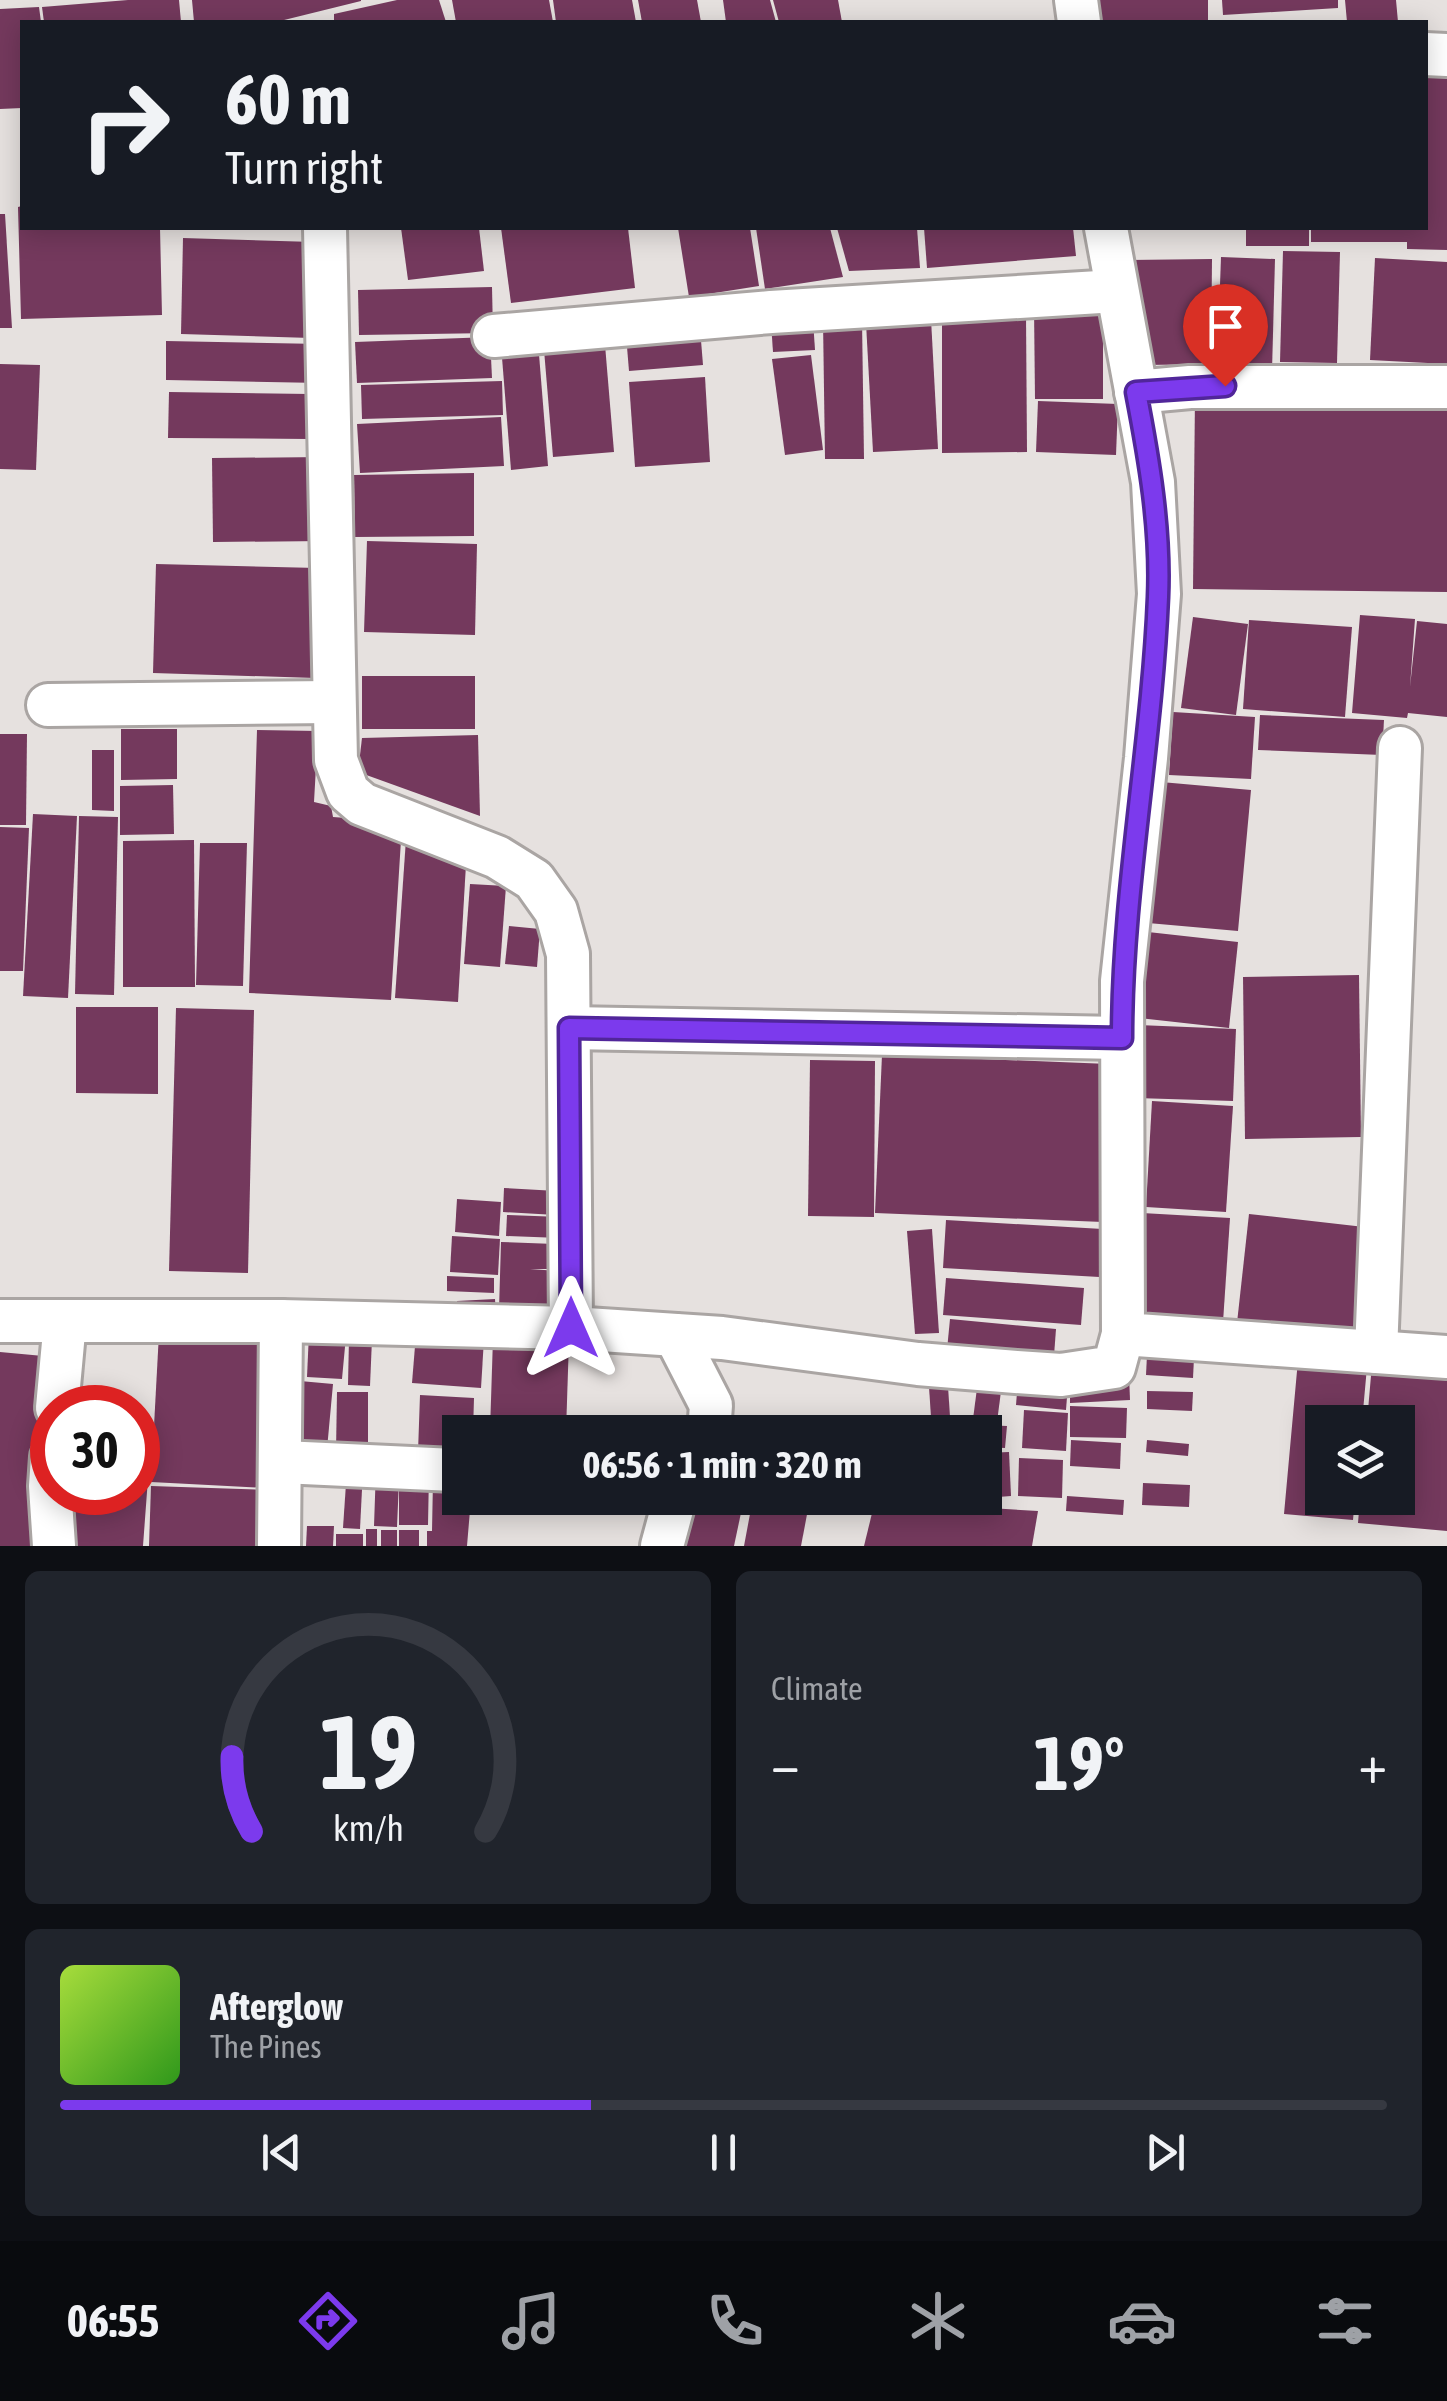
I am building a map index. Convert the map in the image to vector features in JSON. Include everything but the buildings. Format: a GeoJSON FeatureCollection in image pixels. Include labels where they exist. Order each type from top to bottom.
{"type":"FeatureCollection","features":[{"type":"Feature","properties":{"kind":"street"},"geometry":{"type":"LineString","coordinates":[[325,230],[336,760],[348,792],[362,804],[497,856],[534,880],[556,911],[568,954],[571,1328]]}},
{"type":"Feature","properties":{"kind":"street"},"geometry":{"type":"LineString","coordinates":[[0,1321],[281,1321],[571,1328],[722,1338],[918,1364],[1061,1374],[1114,1368],[1123,1334],[1122,981],[1159,594],[1153,482],[1106,230]]}},
{"type":"Feature","properties":{"kind":"street"},"geometry":{"type":"LineString","coordinates":[[494,336],[771,312],[1116,290]]}},
{"type":"Feature","properties":{"kind":"street"},"geometry":{"type":"LineString","coordinates":[[1136,392],[1190,387],[1447,386]]}},
{"type":"Feature","properties":{"kind":"street"},"geometry":{"type":"LineString","coordinates":[[48,705],[332,702]]}},
{"type":"Feature","properties":{"kind":"street"},"geometry":{"type":"LineString","coordinates":[[1376,1352],[1400,748]]}},
{"type":"Feature","properties":{"kind":"street"},"geometry":{"type":"LineString","coordinates":[[569,1028],[1122,1038]]}},
{"type":"Feature","properties":{"kind":"street"},"geometry":{"type":"LineString","coordinates":[[59,1385],[65,1321]]}},
{"type":"Feature","properties":{"kind":"street"},"geometry":{"type":"LineString","coordinates":[[279,1546],[281,1321]]}},
{"type":"Feature","properties":{"kind":"street"},"geometry":{"type":"LineString","coordinates":[[675,1334],[711,1405],[710,1415]]}},
{"type":"Feature","properties":{"kind":"street"},"geometry":{"type":"LineString","coordinates":[[1123,1334],[1447,1357]]}},
{"type":"Feature","properties":{"kind":"street"},"geometry":{"type":"LineString","coordinates":[[282,1462],[442,1469]]}},
{"type":"Feature","properties":{"kind":"street"},"geometry":{"type":"LineString","coordinates":[[52,1515],[54,1546]]}},
{"type":"Feature","properties":{"kind":"street"},"geometry":{"type":"LineString","coordinates":[[662,1546],[670,1515]]}},
{"type":"Feature","properties":{"kind":"route"},"geometry":{"type":"LineString","coordinates":[[571,1328],[569,1028],[1122,1038],[1122,981],[1159,594],[1153,482],[1136,392],[1225,386]]}}]}
